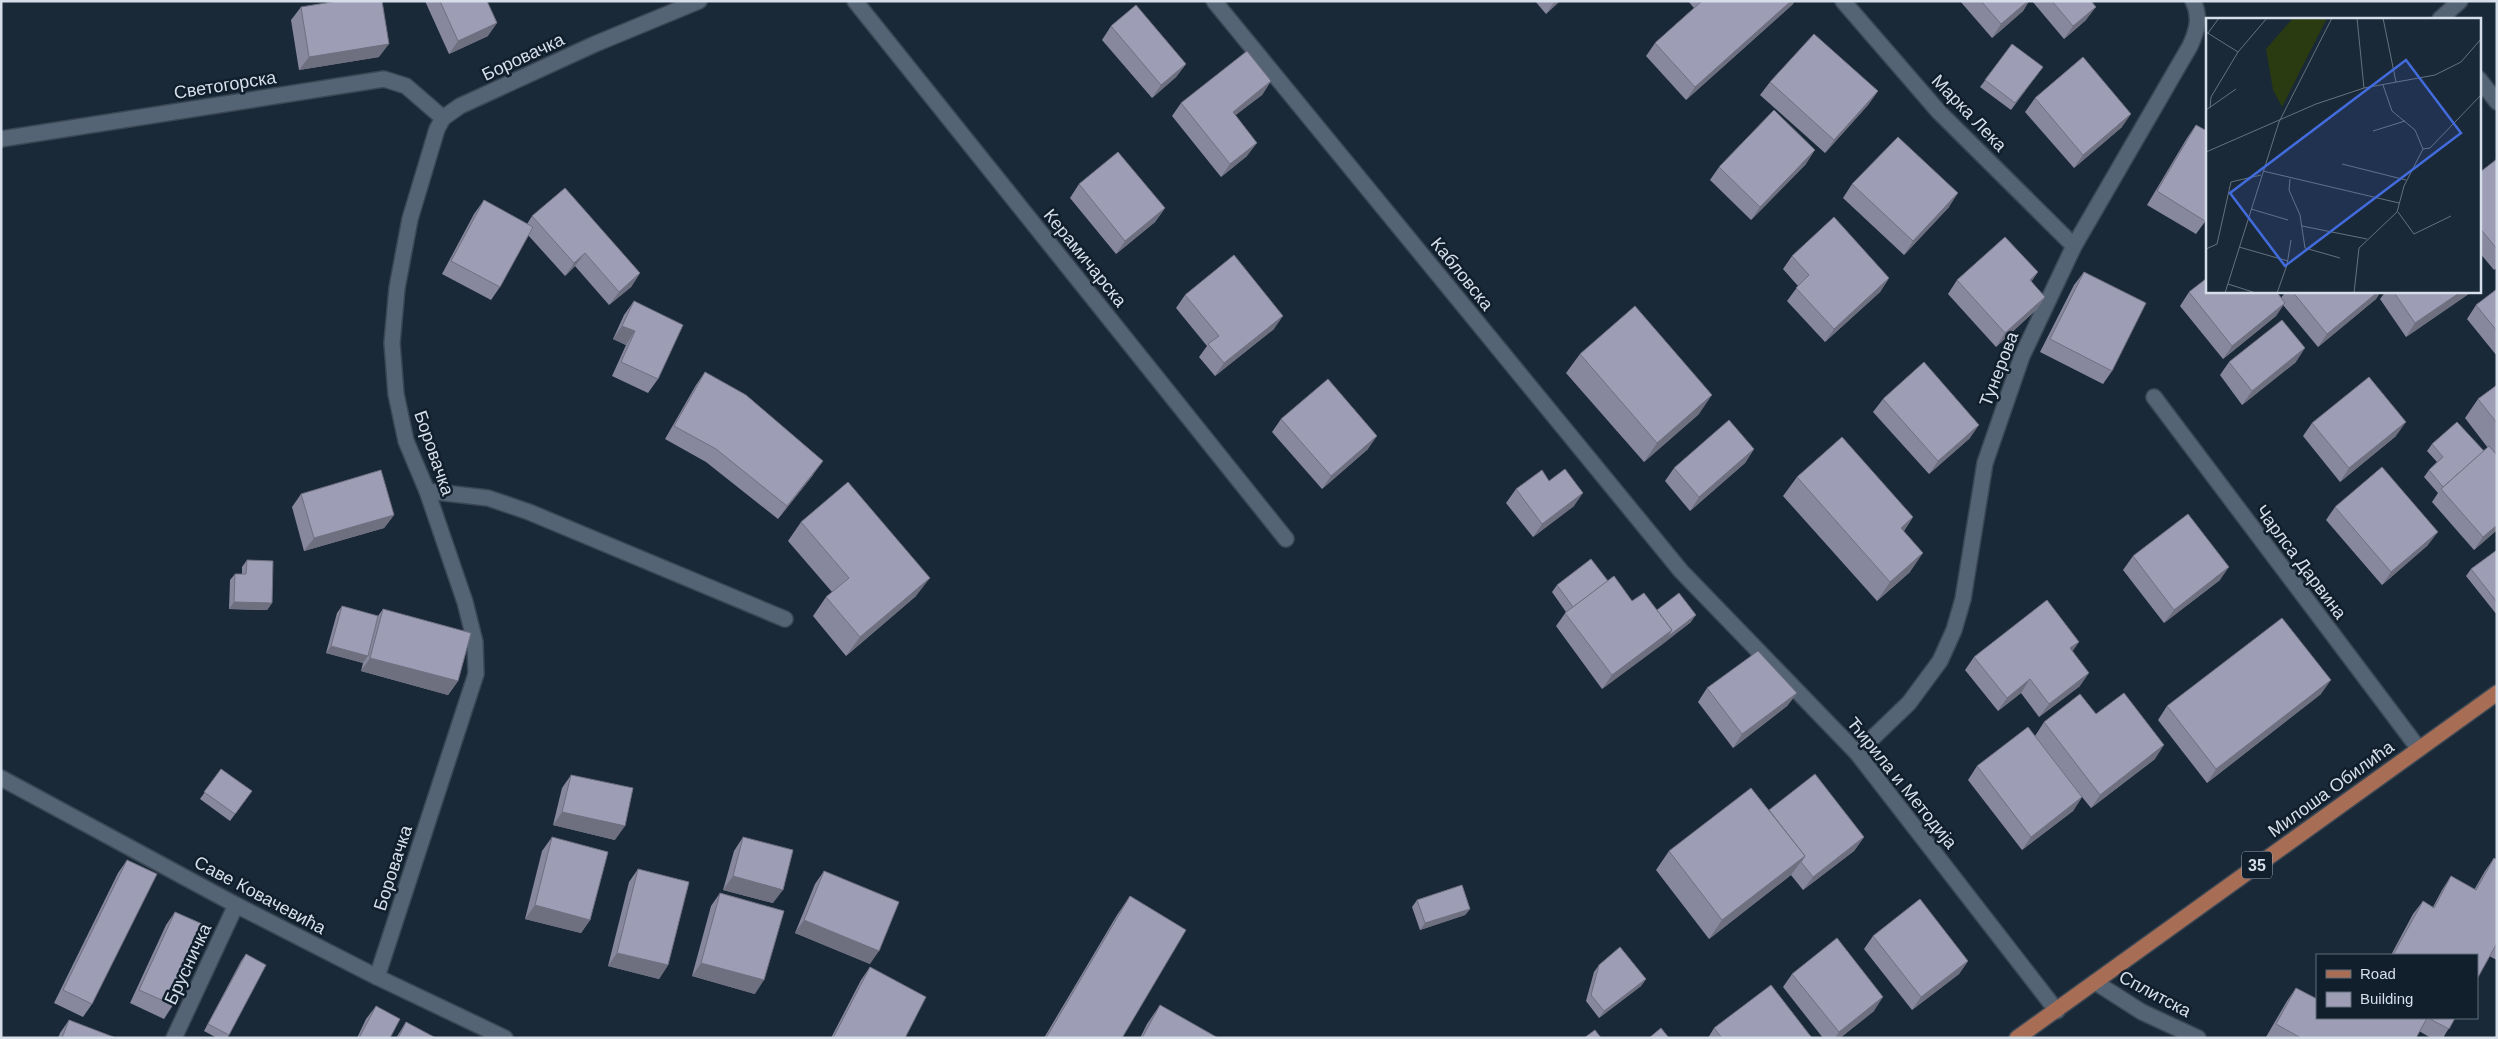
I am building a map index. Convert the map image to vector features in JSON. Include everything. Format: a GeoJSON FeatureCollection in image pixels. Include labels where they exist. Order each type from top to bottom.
{"type":"FeatureCollection","features":[{"type":"Feature","properties":{"kind":"main road","name":"Милоша Обилића"},"geometry":{"type":"LineString","coordinates":[[2018,1038],[2497,693]]}},
{"type":"Feature","properties":{"kind":"street","name":"Боровачка"},"geometry":{"type":"LineString","coordinates":[[377,977],[476,674],[475,642],[465,602],[427,491],[406,441],[396,394],[392,343],[397,288],[410,219],[437,129],[443,118],[460,106],[596,44],[699,1]]}},
{"type":"Feature","properties":{"kind":"street","name":"Керамичарска"},"geometry":{"type":"LineString","coordinates":[[855,1],[1286,539]]}},
{"type":"Feature","properties":{"kind":"street","name":"Кабловска"},"geometry":{"type":"LineString","coordinates":[[1214,1],[1681,571]]}},
{"type":"Feature","properties":{"kind":"street","name":"Марка Лека"},"geometry":{"type":"LineString","coordinates":[[1844,1],[1939,112],[2074,246]]}},
{"type":"Feature","properties":{"kind":"street","name":"Тунерова"},"geometry":{"type":"LineString","coordinates":[[1857,753],[1924,685],[1940,661],[1954,630],[1963,599],[1985,463],[2022,356],[2074,246],[2190,46],[2198,29],[2197,8],[2193,1]]}},
{"type":"Feature","properties":{"kind":"street"},"geometry":{"type":"LineString","coordinates":[[2441,18],[2460,1]]}},
{"type":"Feature","properties":{"kind":"street","name":"Светогорска"},"geometry":{"type":"LineString","coordinates":[[1,139],[384,79],[406,86],[443,118]]}},
{"type":"Feature","properties":{"kind":"street"},"geometry":{"type":"LineString","coordinates":[[2480,79],[2497,102]]}},
{"type":"Feature","properties":{"kind":"street","name":"Чарлса Дарвина"},"geometry":{"type":"LineString","coordinates":[[2154,397],[2419,749]]}},
{"type":"Feature","properties":{"kind":"street"},"geometry":{"type":"LineString","coordinates":[[427,491],[488,498],[529,512],[784,619]]}},
{"type":"Feature","properties":{"kind":"street","name":"Ћирила и Методија"},"geometry":{"type":"LineString","coordinates":[[1681,571],[1857,753],[2057,1011]]}},
{"type":"Feature","properties":{"kind":"street","name":"Саве Ковачевића"},"geometry":{"type":"LineString","coordinates":[[1,778],[236,905],[377,977],[505,1038]]}},
{"type":"Feature","properties":{"kind":"street","name":"Брусничка"},"geometry":{"type":"LineString","coordinates":[[174,1038],[236,905]]}},
{"type":"Feature","properties":{"kind":"street","name":"Сплитска"},"geometry":{"type":"LineString","coordinates":[[2095,982],[2142,1012],[2198,1038]]}},
{"type":"Feature","properties":{"kind":"building"},"geometry":{"type":"Polygon","coordinates":[[[338,1],[382,1],[389,44],[309,57],[301,7],[338,1]]]}},
{"type":"Feature","properties":{"kind":"building"},"geometry":{"type":"Polygon","coordinates":[[[440,1],[487,1],[497,23],[458,41],[440,1]]]}},
{"type":"Feature","properties":{"kind":"building"},"geometry":{"type":"Polygon","coordinates":[[[1702,1],[1791,1],[1695,87],[1655,43],[1702,1]]]}},
{"type":"Feature","properties":{"kind":"building"},"geometry":{"type":"Polygon","coordinates":[[[1981,1],[2028,1],[2001,24],[1981,1]]]}},
{"type":"Feature","properties":{"kind":"building"},"geometry":{"type":"Polygon","coordinates":[[[2052,1],[2091,1],[2096,7],[2073,26],[2052,1]]]}},
{"type":"Feature","properties":{"kind":"building"},"geometry":{"type":"Polygon","coordinates":[[[1136,5],[1186,64],[1161,85],[1111,26],[1136,5]]]}},
{"type":"Feature","properties":{"kind":"building"},"geometry":{"type":"Polygon","coordinates":[[[1814,34],[1878,91],[1834,140],[1770,82],[1814,34]]]}},
{"type":"Feature","properties":{"kind":"building"},"geometry":{"type":"Polygon","coordinates":[[[2012,44],[2043,67],[2015,103],[1985,80],[2012,44]]]}},
{"type":"Feature","properties":{"kind":"building"},"geometry":{"type":"Polygon","coordinates":[[[1247,51],[1271,81],[1233,112],[1257,143],[1230,164],[1181,103],[1247,51]]]}},
{"type":"Feature","properties":{"kind":"building"},"geometry":{"type":"Polygon","coordinates":[[[2083,57],[2131,114],[2083,155],[2035,98],[2083,57]]]}},
{"type":"Feature","properties":{"kind":"building"},"geometry":{"type":"Polygon","coordinates":[[[1774,110],[1815,150],[1760,207],[1719,167],[1774,110]]]}},
{"type":"Feature","properties":{"kind":"building"},"geometry":{"type":"Polygon","coordinates":[[[2196,125],[2206,130],[2206,220],[2157,191],[2196,125]]]}},
{"type":"Feature","properties":{"kind":"building"},"geometry":{"type":"Polygon","coordinates":[[[1898,137],[1958,193],[1913,241],[1852,184],[1898,137]]]}},
{"type":"Feature","properties":{"kind":"building"},"geometry":{"type":"Polygon","coordinates":[[[1118,152],[1165,208],[1125,241],[1079,184],[1118,152]]]}},
{"type":"Feature","properties":{"kind":"building"},"geometry":{"type":"Polygon","coordinates":[[[2497,159],[2497,249],[2480,228],[2480,172],[2497,159]]]}},
{"type":"Feature","properties":{"kind":"building"},"geometry":{"type":"Polygon","coordinates":[[[565,188],[640,273],[619,292],[585,253],[574,263],[532,216],[565,188]]]}},
{"type":"Feature","properties":{"kind":"building"},"geometry":{"type":"Polygon","coordinates":[[[484,200],[533,227],[500,287],[451,261],[484,200]]]}},
{"type":"Feature","properties":{"kind":"building"},"geometry":{"type":"Polygon","coordinates":[[[1834,217],[1889,278],[1834,329],[1796,288],[1809,275],[1792,256],[1834,217]]]}},
{"type":"Feature","properties":{"kind":"building"},"geometry":{"type":"Polygon","coordinates":[[[2005,237],[2038,272],[2030,280],[2045,297],[2005,333],[1957,280],[2005,237]]]}},
{"type":"Feature","properties":{"kind":"building"},"geometry":{"type":"Polygon","coordinates":[[[1234,255],[1283,316],[1224,363],[1208,344],[1219,336],[1185,295],[1234,255]]]}},
{"type":"Feature","properties":{"kind":"building"},"geometry":{"type":"Polygon","coordinates":[[[2084,272],[2146,303],[2112,371],[2050,339],[2084,272]]]}},
{"type":"Feature","properties":{"kind":"building"},"geometry":{"type":"Polygon","coordinates":[[[2206,279],[2206,292],[2277,292],[2285,303],[2232,346],[2189,292],[2206,279]]]}},
{"type":"Feature","properties":{"kind":"building"},"geometry":{"type":"Polygon","coordinates":[[[2497,289],[2497,331],[2476,305],[2497,289]]]}},
{"type":"Feature","properties":{"kind":"building"},"geometry":{"type":"Polygon","coordinates":[[[2293,292],[2378,292],[2327,334],[2293,292]]]}},
{"type":"Feature","properties":{"kind":"building"},"geometry":{"type":"Polygon","coordinates":[[[2394,292],[2461,292],[2415,323],[2394,292]]]}},
{"type":"Feature","properties":{"kind":"building"},"geometry":{"type":"Polygon","coordinates":[[[634,301],[683,325],[658,379],[621,362],[635,331],[622,326],[634,301]]]}},
{"type":"Feature","properties":{"kind":"building"},"geometry":{"type":"Polygon","coordinates":[[[1635,306],[1712,395],[1657,443],[1580,354],[1635,306]]]}},
{"type":"Feature","properties":{"kind":"building"},"geometry":{"type":"Polygon","coordinates":[[[2282,320],[2305,348],[2252,391],[2229,362],[2282,320]]]}},
{"type":"Feature","properties":{"kind":"building"},"geometry":{"type":"Polygon","coordinates":[[[1924,362],[1979,425],[1938,461],[1883,399],[1924,362]]]}},
{"type":"Feature","properties":{"kind":"building"},"geometry":{"type":"Polygon","coordinates":[[[705,372],[746,395],[823,461],[787,506],[716,449],[674,426],[705,372]]]}},
{"type":"Feature","properties":{"kind":"building"},"geometry":{"type":"Polygon","coordinates":[[[2369,377],[2406,422],[2349,468],[2312,423],[2369,377]]]}},
{"type":"Feature","properties":{"kind":"building"},"geometry":{"type":"Polygon","coordinates":[[[1328,379],[1377,436],[1331,476],[1281,419],[1328,379]]]}},
{"type":"Feature","properties":{"kind":"building"},"geometry":{"type":"Polygon","coordinates":[[[2497,385],[2497,423],[2478,399],[2497,385]]]}},
{"type":"Feature","properties":{"kind":"building"},"geometry":{"type":"Polygon","coordinates":[[[1729,420],[1754,449],[1699,497],[1674,468],[1729,420]]]}},
{"type":"Feature","properties":{"kind":"building"},"geometry":{"type":"Polygon","coordinates":[[[2457,422],[2484,451],[2443,487],[2429,470],[2443,457],[2432,444],[2457,422]]]}},
{"type":"Feature","properties":{"kind":"building"},"geometry":{"type":"Polygon","coordinates":[[[1842,437],[1913,517],[1901,528],[1923,553],[1890,582],[1797,477],[1842,437]]]}},
{"type":"Feature","properties":{"kind":"building"},"geometry":{"type":"Polygon","coordinates":[[[2489,446],[2497,455],[2497,525],[2483,537],[2441,489],[2489,446]]]}},
{"type":"Feature","properties":{"kind":"building"},"geometry":{"type":"Polygon","coordinates":[[[2382,467],[2438,532],[2391,572],[2335,507],[2382,467]]]}},
{"type":"Feature","properties":{"kind":"building"},"geometry":{"type":"Polygon","coordinates":[[[1565,469],[1583,493],[1542,524],[1516,489],[1542,470],[1549,481],[1565,469]]]}},
{"type":"Feature","properties":{"kind":"building"},"geometry":{"type":"Polygon","coordinates":[[[381,470],[394,515],[314,538],[301,494],[381,470]]]}},
{"type":"Feature","properties":{"kind":"building"},"geometry":{"type":"Polygon","coordinates":[[[848,482],[930,578],[860,637],[826,597],[849,578],[801,522],[848,482]]]}},
{"type":"Feature","properties":{"kind":"building"},"geometry":{"type":"Polygon","coordinates":[[[2188,514],[2229,567],[2174,610],[2133,556],[2188,514]]]}},
{"type":"Feature","properties":{"kind":"building"},"geometry":{"type":"Polygon","coordinates":[[[2497,550],[2497,602],[2471,569],[2497,550]]]}},
{"type":"Feature","properties":{"kind":"building"},"geometry":{"type":"Polygon","coordinates":[[[1591,559],[1608,581],[1573,607],[1557,585],[1591,559]]]}},
{"type":"Feature","properties":{"kind":"building"},"geometry":{"type":"Polygon","coordinates":[[[247,560],[273,561],[272,603],[234,602],[235,574],[246,574],[247,560]]]}},
{"type":"Feature","properties":{"kind":"building"},"geometry":{"type":"Polygon","coordinates":[[[1614,576],[1632,601],[1644,593],[1672,630],[1612,675],[1565,613],[1614,576]]]}},
{"type":"Feature","properties":{"kind":"building"},"geometry":{"type":"Polygon","coordinates":[[[1679,593],[1696,615],[1667,637],[1672,630],[1657,610],[1679,593]]]}},
{"type":"Feature","properties":{"kind":"building"},"geometry":{"type":"Polygon","coordinates":[[[2047,600],[2079,642],[2070,648],[2089,673],[2049,704],[2030,679],[2007,698],[1974,657],[2047,600]]]}},
{"type":"Feature","properties":{"kind":"building"},"geometry":{"type":"Polygon","coordinates":[[[342,606],[378,616],[368,656],[331,646],[342,606]]]}},
{"type":"Feature","properties":{"kind":"building"},"geometry":{"type":"Polygon","coordinates":[[[383,609],[471,633],[458,681],[370,658],[383,609]]]}},
{"type":"Feature","properties":{"kind":"building"},"geometry":{"type":"Polygon","coordinates":[[[2282,618],[2331,680],[2216,769],[2167,706],[2282,618]]]}},
{"type":"Feature","properties":{"kind":"building"},"geometry":{"type":"Polygon","coordinates":[[[1758,651],[1797,693],[1742,734],[1707,688],[1758,651]]]}},
{"type":"Feature","properties":{"kind":"building"},"geometry":{"type":"Polygon","coordinates":[[[2124,693],[2164,745],[2100,795],[2044,722],[2080,694],[2096,714],[2124,693]]]}},
{"type":"Feature","properties":{"kind":"building"},"geometry":{"type":"Polygon","coordinates":[[[2028,727],[2082,797],[2031,837],[1977,766],[2028,727]]]}},
{"type":"Feature","properties":{"kind":"building"},"geometry":{"type":"Polygon","coordinates":[[[221,769],[252,791],[235,814],[204,792],[221,769]]]}},
{"type":"Feature","properties":{"kind":"building"},"geometry":{"type":"Polygon","coordinates":[[[1815,774],[1864,837],[1813,877],[1801,862],[1805,856],[1769,810],[1815,774]]]}},
{"type":"Feature","properties":{"kind":"building"},"geometry":{"type":"Polygon","coordinates":[[[571,775],[633,788],[625,826],[562,812],[571,775]]]}},
{"type":"Feature","properties":{"kind":"building"},"geometry":{"type":"Polygon","coordinates":[[[1751,788],[1805,856],[1722,920],[1669,851],[1751,788]]]}},
{"type":"Feature","properties":{"kind":"building"},"geometry":{"type":"Polygon","coordinates":[[[552,837],[608,852],[590,920],[535,905],[552,837]]]}},
{"type":"Feature","properties":{"kind":"building"},"geometry":{"type":"Polygon","coordinates":[[[743,837],[793,850],[783,890],[733,876],[743,837]]]}},
{"type":"Feature","properties":{"kind":"building"},"geometry":{"type":"Polygon","coordinates":[[[2494,858],[2497,860],[2497,943],[2478,977],[2478,954],[2394,954],[2423,901],[2434,908],[2451,876],[2476,890],[2494,858]]]}},
{"type":"Feature","properties":{"kind":"building"},"geometry":{"type":"Polygon","coordinates":[[[127,860],[157,874],[92,1004],[63,990],[127,860]]]}},
{"type":"Feature","properties":{"kind":"building"},"geometry":{"type":"Polygon","coordinates":[[[638,869],[689,882],[668,965],[617,953],[638,869]]]}},
{"type":"Feature","properties":{"kind":"building"},"geometry":{"type":"Polygon","coordinates":[[[824,871],[899,902],[879,951],[804,920],[824,871]]]}},
{"type":"Feature","properties":{"kind":"building"},"geometry":{"type":"Polygon","coordinates":[[[1462,885],[1470,909],[1425,923],[1417,900],[1462,885]]]}},
{"type":"Feature","properties":{"kind":"building"},"geometry":{"type":"Polygon","coordinates":[[[720,893],[784,911],[764,980],[701,963],[720,893]]]}},
{"type":"Feature","properties":{"kind":"building"},"geometry":{"type":"Polygon","coordinates":[[[1130,896],[1186,930],[1122,1038],[1046,1038],[1130,896]]]}},
{"type":"Feature","properties":{"kind":"building"},"geometry":{"type":"Polygon","coordinates":[[[1920,899],[1968,961],[1921,997],[1873,936],[1920,899]]]}},
{"type":"Feature","properties":{"kind":"building"},"geometry":{"type":"Polygon","coordinates":[[[175,912],[209,927],[173,1005],[139,990],[175,912]]]}},
{"type":"Feature","properties":{"kind":"building"},"geometry":{"type":"Polygon","coordinates":[[[1837,938],[1883,997],[1839,1032],[1792,974],[1837,938]]]}},
{"type":"Feature","properties":{"kind":"building"},"geometry":{"type":"Polygon","coordinates":[[[1620,947],[1646,979],[1604,1011],[1591,995],[1599,965],[1620,947]]]}},
{"type":"Feature","properties":{"kind":"building"},"geometry":{"type":"Polygon","coordinates":[[[246,954],[266,965],[229,1035],[208,1024],[246,954]]]}},
{"type":"Feature","properties":{"kind":"building"},"geometry":{"type":"Polygon","coordinates":[[[870,967],[926,997],[905,1038],[833,1038],[870,967]]]}},
{"type":"Feature","properties":{"kind":"building"},"geometry":{"type":"Polygon","coordinates":[[[1771,985],[1812,1038],[1722,1038],[1714,1028],[1771,985]]]}},
{"type":"Feature","properties":{"kind":"building"},"geometry":{"type":"Polygon","coordinates":[[[2296,988],[2316,998],[2316,1019],[2426,1019],[2416,1038],[2301,1038],[2276,1024],[2296,988]]]}},
{"type":"Feature","properties":{"kind":"building"},"geometry":{"type":"Polygon","coordinates":[[[1160,1005],[1218,1038],[1142,1038],[1160,1005]]]}},
{"type":"Feature","properties":{"kind":"building"},"geometry":{"type":"Polygon","coordinates":[[[376,1006],[400,1019],[390,1038],[359,1038],[376,1006]]]}},
{"type":"Feature","properties":{"kind":"building"},"geometry":{"type":"Polygon","coordinates":[[[2430,1019],[2454,1019],[2449,1029],[2430,1019]]]}},
{"type":"Feature","properties":{"kind":"building"},"geometry":{"type":"Polygon","coordinates":[[[69,1020],[116,1038],[62,1038],[69,1020]]]}},
{"type":"Feature","properties":{"kind":"building"},"geometry":{"type":"Polygon","coordinates":[[[406,1022],[434,1037],[398,1038],[406,1022]]]}},
{"type":"Feature","properties":{"kind":"building"},"geometry":{"type":"Polygon","coordinates":[[[1661,1028],[1669,1038],[1649,1038],[1661,1028]]]}},
{"type":"Feature","properties":{"kind":"building"},"geometry":{"type":"Polygon","coordinates":[[[1595,1030],[1601,1038],[1584,1038],[1595,1030]]]}}]}
